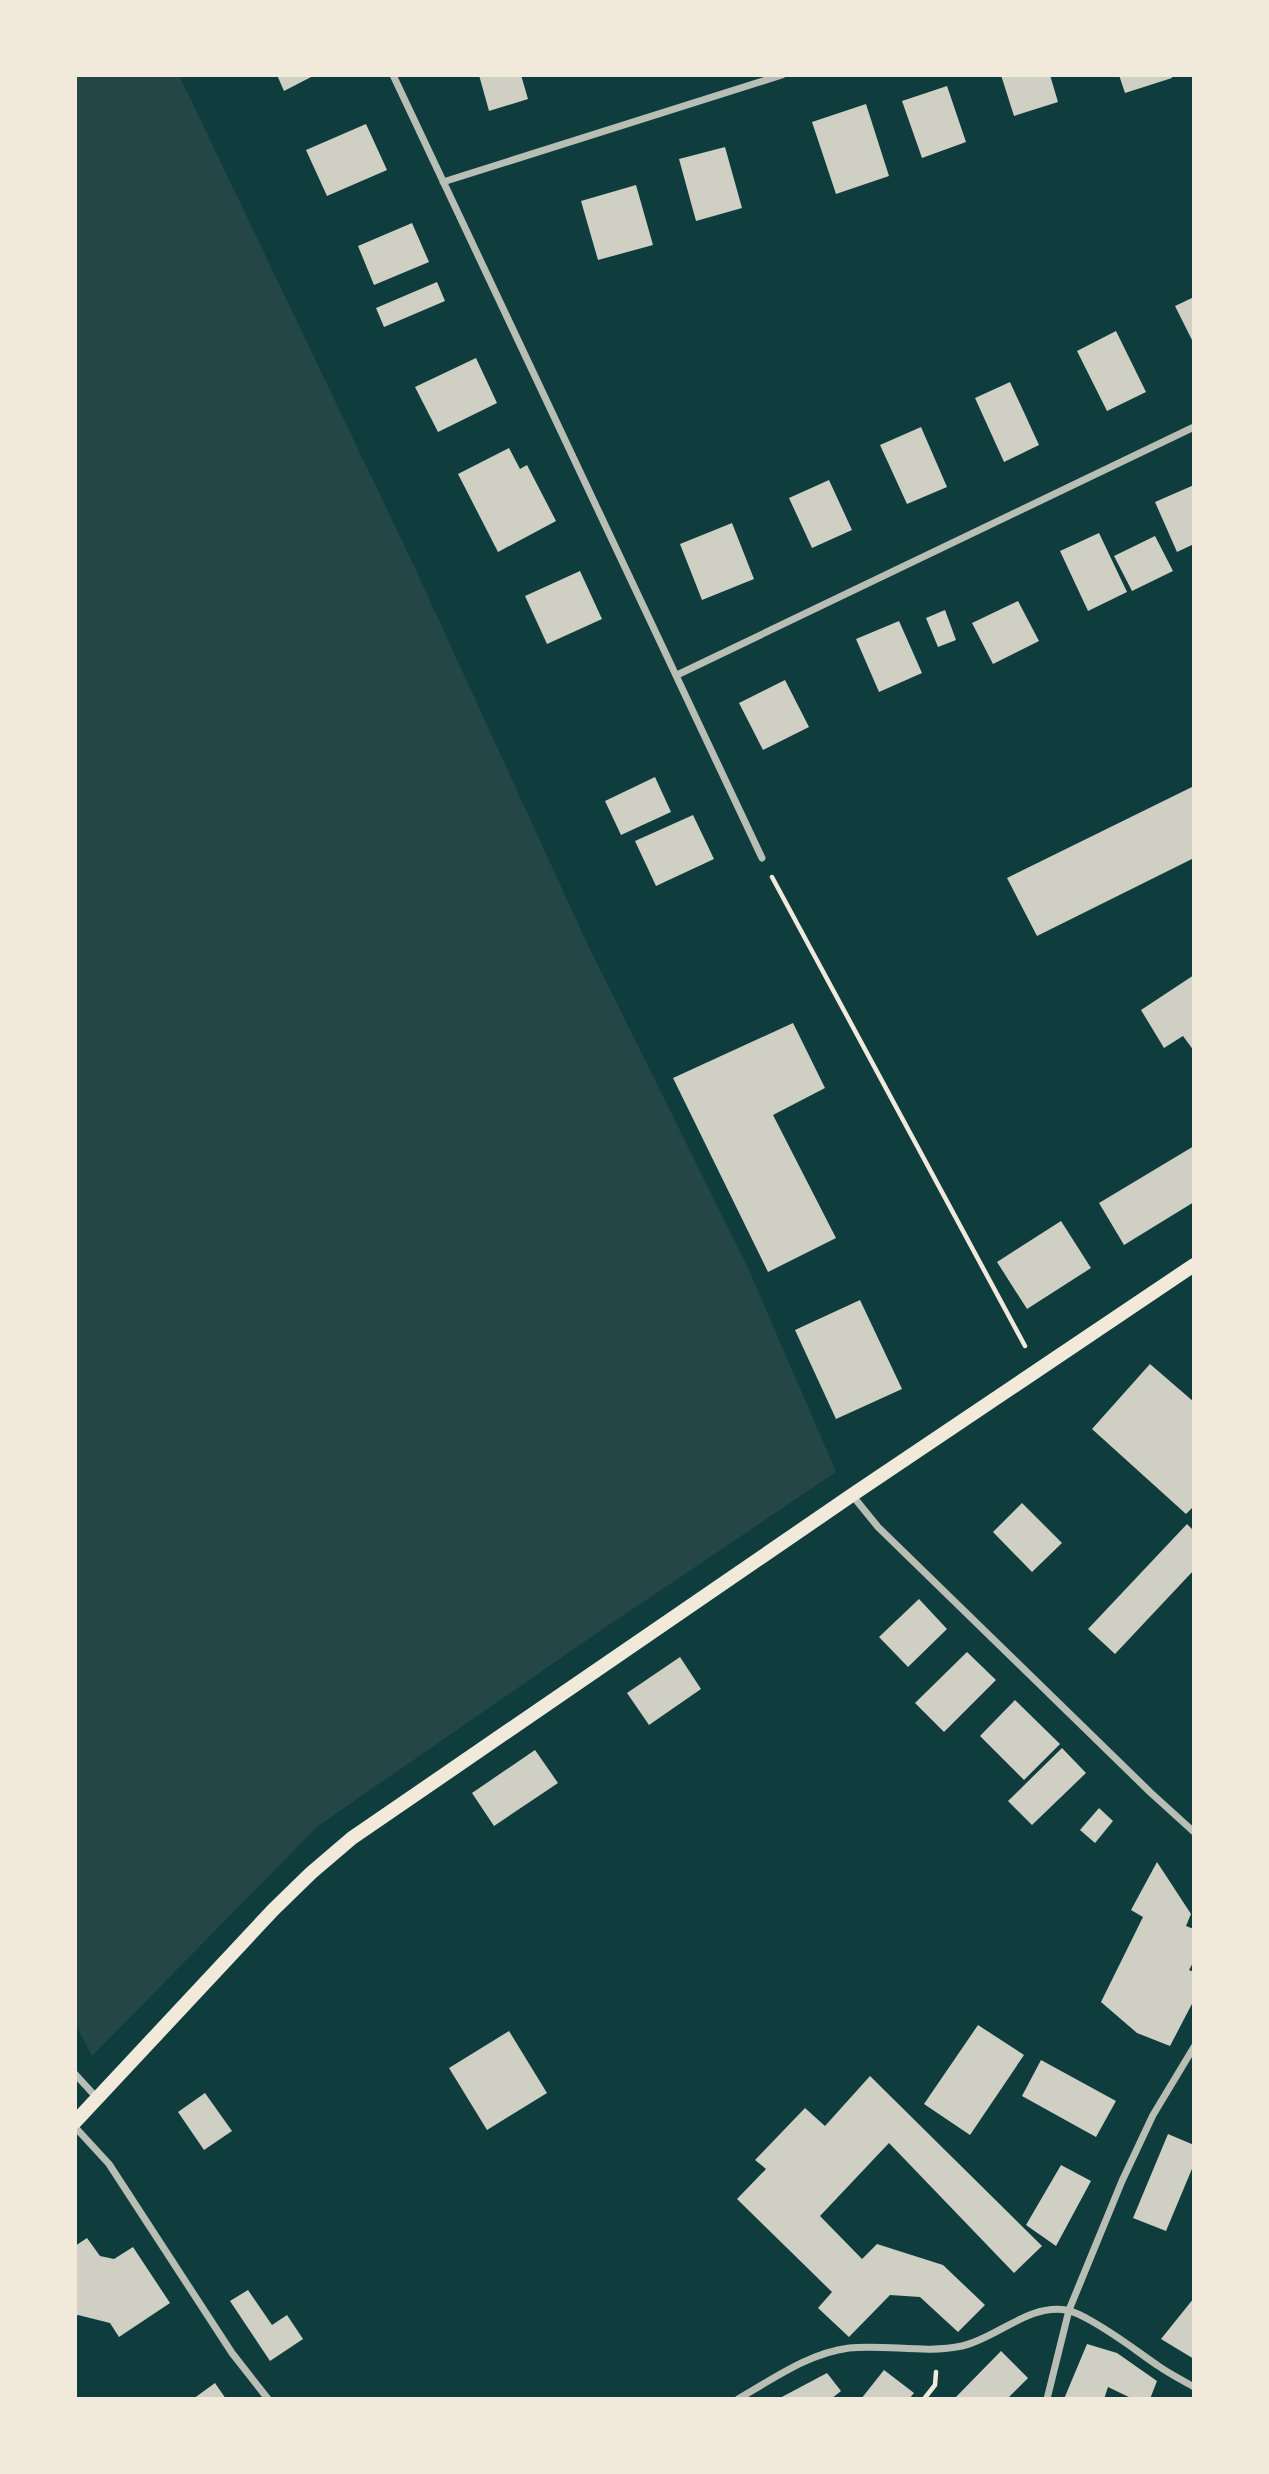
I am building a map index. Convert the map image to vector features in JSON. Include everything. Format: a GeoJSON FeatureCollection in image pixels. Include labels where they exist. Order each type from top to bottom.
{"type":"FeatureCollection","features":[{"type":"Feature","properties":{"kind":"main road"},"geometry":{"type":"LineString","coordinates":[[75,2124],[273,1910],[352,1838],[852,1495],[1194,1265]]}},
{"type":"Feature","properties":{"kind":"street"},"geometry":{"type":"LineString","coordinates":[[393,75],[762,858]]}},
{"type":"Feature","properties":{"kind":"street"},"geometry":{"type":"LineString","coordinates":[[443,182],[782,75]]}},
{"type":"Feature","properties":{"kind":"street"},"geometry":{"type":"LineString","coordinates":[[677,675],[1194,427]]}},
{"type":"Feature","properties":{"kind":"street"},"geometry":{"type":"LineString","coordinates":[[852,1495],[877,1527],[1194,1832]]}},
{"type":"Feature","properties":{"kind":"street"},"geometry":{"type":"LineString","coordinates":[[1047,2399],[1069,2310],[1122,2181],[1153,2115],[1194,2047]]}},
{"type":"Feature","properties":{"kind":"street"},"geometry":{"type":"LineString","coordinates":[[75,2074],[97,2098]]}},
{"type":"Feature","properties":{"kind":"street"},"geometry":{"type":"LineString","coordinates":[[75,2124],[109,2164],[232,2353],[268,2399]]}},
{"type":"Feature","properties":{"kind":"street"},"geometry":{"type":"LineString","coordinates":[[738,2399],[822,2354],[850,2348],[936,2349],[960,2346],[1050,2309],[1069,2310],[1115,2333],[1159,2366],[1194,2387]]}},
{"type":"Feature","properties":{"kind":"path"},"geometry":{"type":"LineString","coordinates":[[762,858],[928,1170],[1039,1370]]}},
{"type":"Feature","properties":{"kind":"shaded area"},"geometry":{"type":"Polygon","coordinates":[[[75,75],[179,75],[414,566],[586,941],[749,1270],[836,1472],[318,1826],[92,2056],[75,2023],[75,75]]]}},
{"type":"Feature","properties":{"kind":"building"},"geometry":{"type":"Polygon","coordinates":[[[277,75],[315,75],[284,91],[277,75]]]}},
{"type":"Feature","properties":{"kind":"building"},"geometry":{"type":"Polygon","coordinates":[[[479,75],[521,75],[528,99],[489,111],[479,75]]]}},
{"type":"Feature","properties":{"kind":"building"},"geometry":{"type":"Polygon","coordinates":[[[1001,75],[1050,75],[1058,102],[1014,116],[1001,75]]]}},
{"type":"Feature","properties":{"kind":"building"},"geometry":{"type":"Polygon","coordinates":[[[1119,75],[1171,75],[1172,78],[1125,93],[1119,75]]]}},
{"type":"Feature","properties":{"kind":"building"},"geometry":{"type":"Polygon","coordinates":[[[947,86],[966,142],[922,158],[902,101],[947,86]]]}},
{"type":"Feature","properties":{"kind":"building"},"geometry":{"type":"Polygon","coordinates":[[[866,104],[889,176],[836,194],[812,122],[866,104]]]}},
{"type":"Feature","properties":{"kind":"building"},"geometry":{"type":"Polygon","coordinates":[[[366,124],[387,170],[327,196],[306,150],[366,124]]]}},
{"type":"Feature","properties":{"kind":"building"},"geometry":{"type":"Polygon","coordinates":[[[725,147],[742,208],[696,221],[679,159],[725,147]]]}},
{"type":"Feature","properties":{"kind":"building"},"geometry":{"type":"Polygon","coordinates":[[[636,185],[653,245],[598,260],[581,201],[636,185]]]}},
{"type":"Feature","properties":{"kind":"building"},"geometry":{"type":"Polygon","coordinates":[[[412,223],[429,262],[374,285],[358,246],[412,223]]]}},
{"type":"Feature","properties":{"kind":"building"},"geometry":{"type":"Polygon","coordinates":[[[437,282],[445,301],[384,327],[376,308],[437,282]]]}},
{"type":"Feature","properties":{"kind":"building"},"geometry":{"type":"Polygon","coordinates":[[[1194,297],[1194,344],[1175,306],[1194,297]]]}},
{"type":"Feature","properties":{"kind":"building"},"geometry":{"type":"Polygon","coordinates":[[[1116,331],[1146,392],[1107,411],[1077,351],[1116,331]]]}},
{"type":"Feature","properties":{"kind":"building"},"geometry":{"type":"Polygon","coordinates":[[[476,358],[497,403],[438,432],[415,387],[476,358]]]}},
{"type":"Feature","properties":{"kind":"building"},"geometry":{"type":"Polygon","coordinates":[[[1010,382],[1039,445],[1004,462],[975,398],[1010,382]]]}},
{"type":"Feature","properties":{"kind":"building"},"geometry":{"type":"Polygon","coordinates":[[[921,427],[947,487],[907,504],[880,445],[921,427]]]}},
{"type":"Feature","properties":{"kind":"building"},"geometry":{"type":"Polygon","coordinates":[[[509,448],[520,469],[527,465],[556,521],[498,552],[458,474],[509,448]]]}},
{"type":"Feature","properties":{"kind":"building"},"geometry":{"type":"Polygon","coordinates":[[[829,480],[852,530],[812,548],[789,498],[829,480]]]}},
{"type":"Feature","properties":{"kind":"building"},"geometry":{"type":"Polygon","coordinates":[[[1194,485],[1194,544],[1177,552],[1155,502],[1194,485]]]}},
{"type":"Feature","properties":{"kind":"building"},"geometry":{"type":"Polygon","coordinates":[[[732,523],[754,579],[702,600],[680,544],[732,523]]]}},
{"type":"Feature","properties":{"kind":"building"},"geometry":{"type":"Polygon","coordinates":[[[1099,533],[1127,592],[1088,611],[1060,551],[1099,533]]]}},
{"type":"Feature","properties":{"kind":"building"},"geometry":{"type":"Polygon","coordinates":[[[1155,536],[1173,571],[1132,591],[1114,556],[1155,536]]]}},
{"type":"Feature","properties":{"kind":"building"},"geometry":{"type":"Polygon","coordinates":[[[580,571],[602,619],[547,644],[525,596],[580,571]]]}},
{"type":"Feature","properties":{"kind":"building"},"geometry":{"type":"Polygon","coordinates":[[[1018,601],[1039,641],[993,664],[972,623],[1018,601]]]}},
{"type":"Feature","properties":{"kind":"building"},"geometry":{"type":"Polygon","coordinates":[[[945,610],[956,640],[938,647],[926,618],[945,610]]]}},
{"type":"Feature","properties":{"kind":"building"},"geometry":{"type":"Polygon","coordinates":[[[899,621],[922,673],[879,692],[856,639],[899,621]]]}},
{"type":"Feature","properties":{"kind":"building"},"geometry":{"type":"Polygon","coordinates":[[[785,680],[809,727],[763,750],[739,703],[785,680]]]}},
{"type":"Feature","properties":{"kind":"building"},"geometry":{"type":"Polygon","coordinates":[[[655,777],[671,812],[621,835],[605,801],[655,777]]]}},
{"type":"Feature","properties":{"kind":"building"},"geometry":{"type":"Polygon","coordinates":[[[1194,786],[1194,858],[1037,936],[1007,878],[1194,786]]]}},
{"type":"Feature","properties":{"kind":"building"},"geometry":{"type":"Polygon","coordinates":[[[693,815],[714,859],[656,886],[635,841],[693,815]]]}},
{"type":"Feature","properties":{"kind":"building"},"geometry":{"type":"Polygon","coordinates":[[[1194,975],[1194,1051],[1183,1036],[1164,1048],[1141,1010],[1194,975]]]}},
{"type":"Feature","properties":{"kind":"building"},"geometry":{"type":"Polygon","coordinates":[[[793,1023],[825,1088],[773,1115],[836,1238],[768,1272],[673,1078],[793,1023]]]}},
{"type":"Feature","properties":{"kind":"building"},"geometry":{"type":"Polygon","coordinates":[[[1194,1146],[1194,1202],[1124,1245],[1099,1203],[1194,1146]]]}},
{"type":"Feature","properties":{"kind":"building"},"geometry":{"type":"Polygon","coordinates":[[[1061,1221],[1091,1268],[1027,1309],[997,1262],[1061,1221]]]}},
{"type":"Feature","properties":{"kind":"building"},"geometry":{"type":"Polygon","coordinates":[[[860,1300],[902,1389],[836,1419],[795,1330],[860,1300]]]}},
{"type":"Feature","properties":{"kind":"building"},"geometry":{"type":"Polygon","coordinates":[[[1150,1364],[1194,1402],[1194,1506],[1186,1514],[1092,1429],[1150,1364]]]}},
{"type":"Feature","properties":{"kind":"building"},"geometry":{"type":"Polygon","coordinates":[[[1022,1503],[1062,1543],[1032,1572],[993,1532],[1022,1503]]]}},
{"type":"Feature","properties":{"kind":"building"},"geometry":{"type":"Polygon","coordinates":[[[1187,1524],[1194,1531],[1194,1570],[1115,1654],[1088,1629],[1187,1524]]]}},
{"type":"Feature","properties":{"kind":"building"},"geometry":{"type":"Polygon","coordinates":[[[919,1599],[947,1629],[908,1667],[879,1637],[919,1599]]]}},
{"type":"Feature","properties":{"kind":"building"},"geometry":{"type":"Polygon","coordinates":[[[967,1652],[996,1680],[944,1732],[915,1703],[967,1652]]]}},
{"type":"Feature","properties":{"kind":"building"},"geometry":{"type":"Polygon","coordinates":[[[680,1657],[701,1689],[649,1725],[627,1693],[680,1657]]]}},
{"type":"Feature","properties":{"kind":"building"},"geometry":{"type":"Polygon","coordinates":[[[1015,1700],[1060,1744],[1024,1780],[980,1736],[1015,1700]]]}},
{"type":"Feature","properties":{"kind":"building"},"geometry":{"type":"Polygon","coordinates":[[[1062,1748],[1086,1773],[1032,1825],[1008,1801],[1062,1748]]]}},
{"type":"Feature","properties":{"kind":"building"},"geometry":{"type":"Polygon","coordinates":[[[535,1750],[558,1783],[494,1826],[472,1793],[535,1750]]]}},
{"type":"Feature","properties":{"kind":"building"},"geometry":{"type":"Polygon","coordinates":[[[1099,1808],[1113,1821],[1095,1843],[1080,1830],[1099,1808]]]}},
{"type":"Feature","properties":{"kind":"building"},"geometry":{"type":"Polygon","coordinates":[[[1157,1862],[1191,1914],[1186,1926],[1194,1929],[1194,1961],[1189,1970],[1194,1972],[1194,2000],[1170,2046],[1137,2033],[1101,2002],[1143,1917],[1131,1910],[1157,1862]]]}},
{"type":"Feature","properties":{"kind":"building"},"geometry":{"type":"Polygon","coordinates":[[[978,2025],[1024,2055],[970,2135],[924,2104],[978,2025]]]}},
{"type":"Feature","properties":{"kind":"building"},"geometry":{"type":"Polygon","coordinates":[[[509,2031],[547,2093],[487,2130],[449,2068],[509,2031]]]}},
{"type":"Feature","properties":{"kind":"building"},"geometry":{"type":"Polygon","coordinates":[[[1041,2060],[1116,2101],[1096,2137],[1022,2096],[1041,2060]]]}},
{"type":"Feature","properties":{"kind":"building"},"geometry":{"type":"Polygon","coordinates":[[[870,2076],[1042,2246],[1014,2273],[889,2143],[820,2216],[862,2259],[877,2244],[943,2265],[985,2305],[958,2332],[920,2297],[890,2295],[849,2337],[818,2308],[832,2292],[737,2199],[766,2169],[755,2160],[805,2108],[825,2126],[870,2076]]]}},
{"type":"Feature","properties":{"kind":"building"},"geometry":{"type":"Polygon","coordinates":[[[205,2093],[232,2131],[204,2150],[178,2112],[205,2093]]]}},
{"type":"Feature","properties":{"kind":"building"},"geometry":{"type":"Polygon","coordinates":[[[1168,2134],[1194,2145],[1194,2164],[1166,2231],[1133,2218],[1168,2134]]]}},
{"type":"Feature","properties":{"kind":"building"},"geometry":{"type":"Polygon","coordinates":[[[1061,2165],[1091,2181],[1056,2246],[1026,2225],[1061,2165]]]}},
{"type":"Feature","properties":{"kind":"building"},"geometry":{"type":"Polygon","coordinates":[[[87,2238],[100,2256],[114,2259],[133,2247],[170,2303],[119,2337],[110,2323],[78,2315],[75,2317],[75,2246],[87,2238]]]}},
{"type":"Feature","properties":{"kind":"building"},"geometry":{"type":"Polygon","coordinates":[[[248,2290],[272,2325],[287,2315],[303,2339],[270,2361],[230,2301],[248,2290]]]}},
{"type":"Feature","properties":{"kind":"building"},"geometry":{"type":"Polygon","coordinates":[[[1194,2298],[1194,2359],[1161,2339],[1194,2298]]]}},
{"type":"Feature","properties":{"kind":"building"},"geometry":{"type":"Polygon","coordinates":[[[1087,2344],[1117,2353],[1157,2381],[1150,2399],[1133,2399],[1108,2387],[1104,2399],[1064,2399],[1087,2344]]]}},
{"type":"Feature","properties":{"kind":"building"},"geometry":{"type":"Polygon","coordinates":[[[1001,2351],[1028,2378],[1007,2399],[954,2399],[1001,2351]]]}},
{"type":"Feature","properties":{"kind":"building"},"geometry":{"type":"Polygon","coordinates":[[[884,2370],[914,2393],[909,2399],[861,2399],[884,2370]]]}},
{"type":"Feature","properties":{"kind":"building"},"geometry":{"type":"Polygon","coordinates":[[[827,2373],[841,2391],[831,2399],[778,2399],[827,2373]]]}},
{"type":"Feature","properties":{"kind":"building"},"geometry":{"type":"Polygon","coordinates":[[[215,2383],[226,2399],[193,2399],[215,2383]]]}}]}
